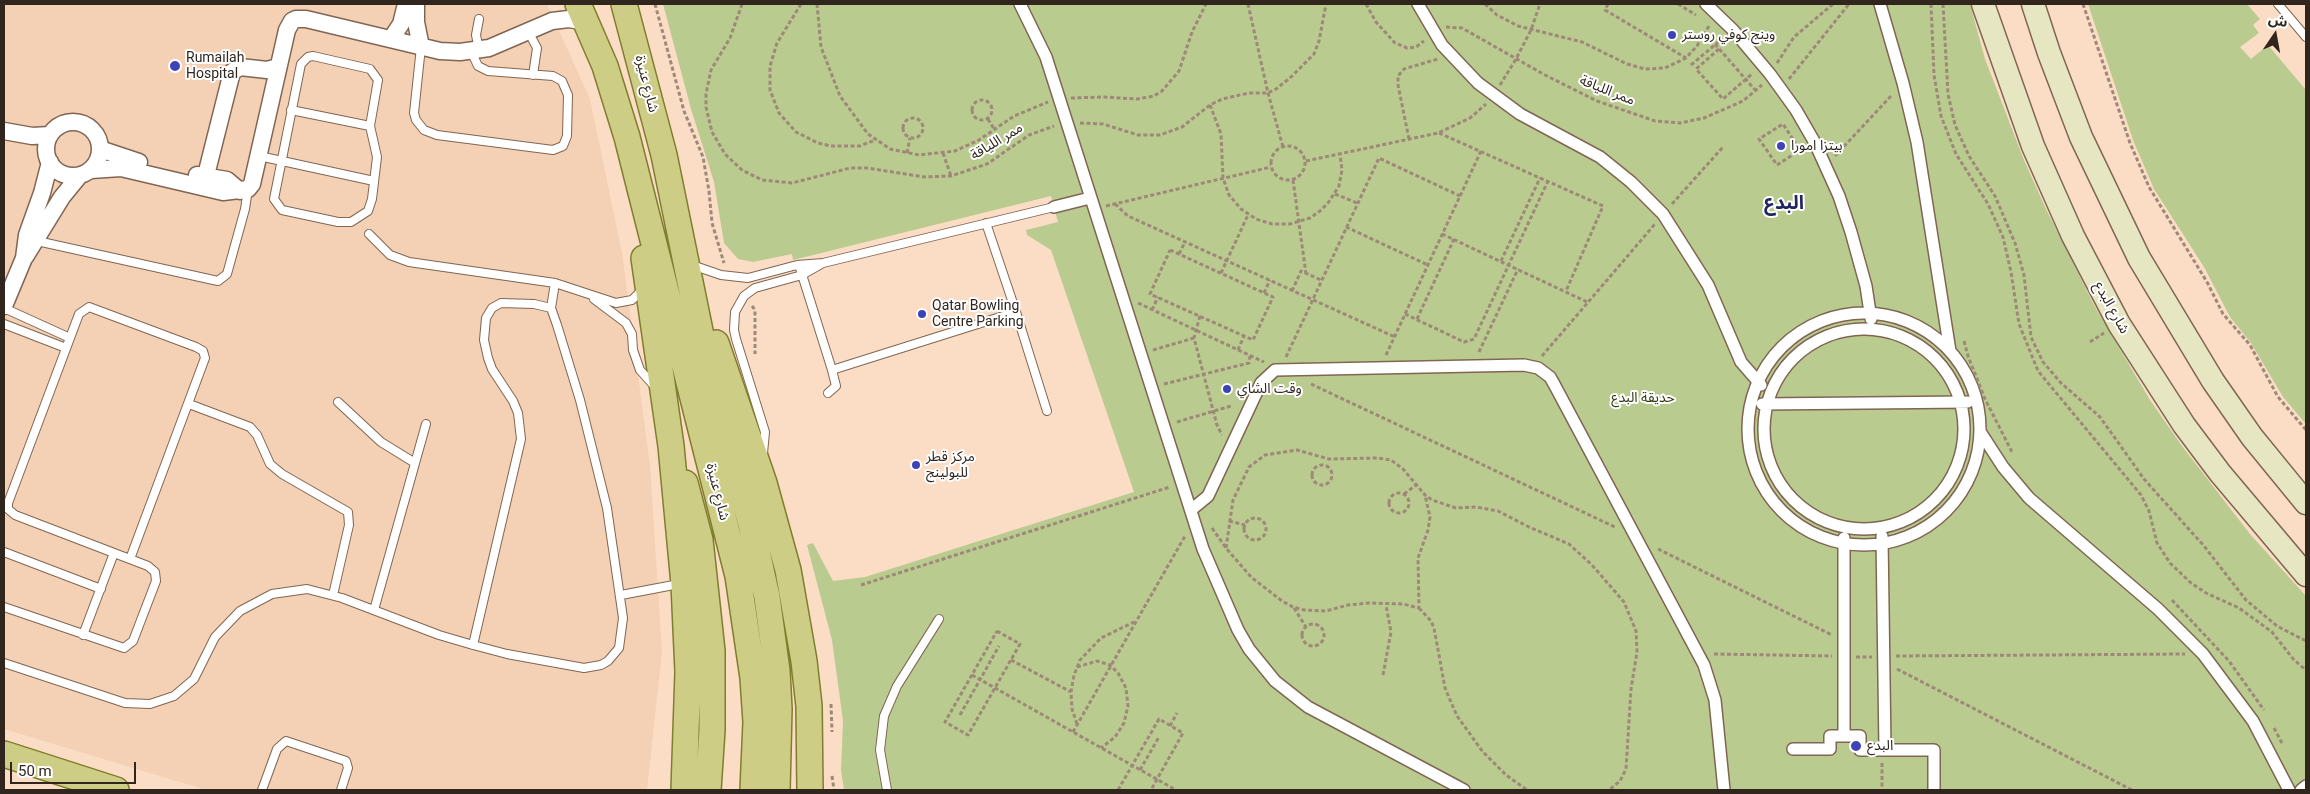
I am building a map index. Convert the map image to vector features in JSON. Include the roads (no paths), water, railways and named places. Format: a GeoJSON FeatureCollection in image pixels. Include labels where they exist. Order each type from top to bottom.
{"type":"FeatureCollection","features":[{"type":"Feature","properties":{"kind":"main road","name":"شارع عنيزة"},"geometry":{"type":"LineString","coordinates":[[624,4],[662,147],[706,360],[749,515],[767,597],[777,671],[779,709],[777,790]]}},
{"type":"Feature","properties":{"kind":"main road","name":"شارع البدع"},"geometry":{"type":"LineString","coordinates":[[1983,4],[2033,146],[2073,236],[2119,324],[2160,389],[2210,460],[2258,520],[2306,575]]}},
{"type":"Feature","properties":{"kind":"main road"},"geometry":{"type":"LineString","coordinates":[[2033,4],[2048,53],[2081,137],[2139,258],[2213,381],[2252,436],[2306,503]]}},
{"type":"Feature","properties":{"kind":"main road","name":"شارع عنيزة"},"geometry":{"type":"LineString","coordinates":[[582,13],[617,102],[730,543],[745,610],[754,678],[756,722],[753,790]]}},
{"type":"Feature","properties":{"kind":"main road","name":"شارع عنيزة"},"geometry":{"type":"LineString","coordinates":[[642,198],[646,282],[671,446],[684,584],[688,672],[684,790]]}},
{"type":"Feature","properties":{"kind":"main road","name":"شارع عنيزة"},"geometry":{"type":"LineString","coordinates":[[696,311],[711,333],[722,357],[758,463],[778,532],[797,617],[807,688],[810,790]]}},
{"type":"Feature","properties":{"kind":"main road"},"geometry":{"type":"LineString","coordinates":[[671,446],[695,515],[708,607],[713,690],[708,790]]}},
{"type":"Feature","properties":{"kind":"main road"},"geometry":{"type":"LineString","coordinates":[[669,790],[677,712],[688,672]]}},
{"type":"Feature","properties":{"kind":"main road"},"geometry":{"type":"LineString","coordinates":[[810,751],[819,790]]}},
{"type":"Feature","properties":{"kind":"main road"},"geometry":{"type":"LineString","coordinates":[[6,754],[116,790]]}},
{"type":"Feature","properties":{"kind":"street"},"geometry":{"type":"LineString","coordinates":[[391,39],[401,24],[406,4]]}},
{"type":"Feature","properties":{"kind":"street"},"geometry":{"type":"LineString","coordinates":[[416,4],[421,46]]}},
{"type":"Feature","properties":{"kind":"street"},"geometry":{"type":"LineString","coordinates":[[1020,4],[1037,35],[1214,577],[1248,648],[1275,681],[1291,695],[1326,718],[1464,790]]}},
{"type":"Feature","properties":{"kind":"street"},"geometry":{"type":"LineString","coordinates":[[1418,4],[1434,34],[1451,56],[1493,96],[1520,114],[1600,157],[1631,182],[1663,214],[1700,272],[1741,362],[1757,382],[1771,391]]}},
{"type":"Feature","properties":{"kind":"street"},"geometry":{"type":"LineString","coordinates":[[1880,4],[1904,83],[1917,142],[1950,351]]}},
{"type":"Feature","properties":{"kind":"street"},"geometry":{"type":"LineString","coordinates":[[1710,7],[1733,30],[1781,89],[1805,126],[1826,166],[1851,232],[1871,313],[1872,329]]}},
{"type":"Feature","properties":{"kind":"street"},"geometry":{"type":"LineString","coordinates":[[100,148],[204,182],[223,192],[244,190],[252,184],[288,25],[296,19],[306,19],[440,51],[475,51],[528,31],[546,22],[582,13]]}},
{"type":"Feature","properties":{"kind":"street"},"geometry":{"type":"LineString","coordinates":[[204,182],[232,72],[240,67],[267,70],[278,67]]}},
{"type":"Feature","properties":{"kind":"street"},"geometry":{"type":"LineString","coordinates":[[4,307],[24,258],[27,235],[42,193],[48,159],[47,141],[50,135],[64,124],[78,123],[95,134],[100,148],[99,157],[54,209],[37,241],[24,258]]}},
{"type":"Feature","properties":{"kind":"street"},"geometry":{"type":"LineString","coordinates":[[4,130],[32,136],[50,135]]}},
{"type":"Feature","properties":{"kind":"street"},"geometry":{"type":"LineString","coordinates":[[4,139],[30,147],[48,159],[54,168],[66,175],[111,168],[131,169],[204,182]]}},
{"type":"Feature","properties":{"kind":"street"},"geometry":{"type":"LineString","coordinates":[[1054,206],[1092,203]]}},
{"type":"Feature","properties":{"kind":"street"},"geometry":{"type":"LineString","coordinates":[[1871,313],[1886,315],[1914,324],[1927,331],[1950,351],[1967,374],[1977,402],[1981,434],[1975,465],[1965,487],[1940,518],[1920,531],[1882,544],[1844,544],[1828,540],[1800,526],[1782,511],[1767,494],[1759,480],[1749,450],[1747,419],[1757,382],[1764,368],[1784,344],[1810,326],[1839,315],[1871,313]]}},
{"type":"Feature","properties":{"kind":"street"},"geometry":{"type":"LineString","coordinates":[[1872,329],[1898,335],[1922,347],[1933,356],[1950,377],[1961,402],[1964,429],[1963,443],[1960,457],[1949,482],[1941,493],[1920,512],[1895,524],[1882,527],[1844,526],[1816,516],[1804,508],[1788,493],[1775,475],[1769,461],[1764,433],[1767,404],[1771,391],[1791,360],[1811,344],[1834,333],[1872,329]]}},
{"type":"Feature","properties":{"kind":"street"},"geometry":{"type":"LineString","coordinates":[[1194,512],[1208,496],[1261,383],[1271,372],[1280,369],[1380,367],[1524,365],[1538,368],[1550,377],[1554,384],[1709,676],[1715,700],[1724,790]]}},
{"type":"Feature","properties":{"kind":"street"},"geometry":{"type":"LineString","coordinates":[[1750,404],[1977,402]]}},
{"type":"Feature","properties":{"kind":"street"},"geometry":{"type":"LineString","coordinates":[[1981,434],[2003,467],[2029,498],[2158,609],[2203,654],[2253,722],[2289,790]]}},
{"type":"Feature","properties":{"kind":"street"},"geometry":{"type":"LineString","coordinates":[[1844,526],[1844,736]]}},
{"type":"Feature","properties":{"kind":"street"},"geometry":{"type":"LineString","coordinates":[[1882,527],[1883,750]]}},
{"type":"Feature","properties":{"kind":"street"},"geometry":{"type":"LineString","coordinates":[[1793,749],[1830,749],[1830,736],[1860,736],[1860,750],[1934,750],[1934,790]]}},
{"type":"Feature","properties":{"kind":"street"},"geometry":{"type":"LineString","coordinates":[[2301,790],[2306,786]]}},
{"type":"Feature","properties":{"kind":"lane"},"geometry":{"type":"LineString","coordinates":[[2278,4],[2306,37]]}},
{"type":"Feature","properties":{"kind":"lane"},"geometry":{"type":"LineString","coordinates":[[421,46],[414,113],[419,126],[430,133],[553,150],[560,148],[565,143],[567,136],[568,95],[566,85],[553,76],[483,69],[474,62],[479,19]]}},
{"type":"Feature","properties":{"kind":"lane"},"geometry":{"type":"LineString","coordinates":[[528,31],[537,48],[532,75]]}},
{"type":"Feature","properties":{"kind":"lane"},"geometry":{"type":"LineString","coordinates":[[313,56],[366,67],[374,72],[378,85],[370,126],[376,152],[371,205],[358,220],[345,223],[282,210],[274,199],[280,160],[301,64],[308,57],[313,56]]}},
{"type":"Feature","properties":{"kind":"lane"},"geometry":{"type":"LineString","coordinates":[[291,110],[370,126]]}},
{"type":"Feature","properties":{"kind":"lane"},"geometry":{"type":"LineString","coordinates":[[259,156],[374,181]]}},
{"type":"Feature","properties":{"kind":"lane"},"geometry":{"type":"LineString","coordinates":[[37,241],[218,281],[227,274],[245,210],[244,190]]}},
{"type":"Feature","properties":{"kind":"lane"},"geometry":{"type":"LineString","coordinates":[[685,263],[732,278],[756,277],[800,265],[823,263],[1054,206]]}},
{"type":"Feature","properties":{"kind":"lane"},"geometry":{"type":"LineString","coordinates":[[986,223],[1047,411]]}},
{"type":"Feature","properties":{"kind":"lane"},"geometry":{"type":"LineString","coordinates":[[369,234],[390,255],[409,262],[570,286],[608,302],[624,303],[638,296],[646,282]]}},
{"type":"Feature","properties":{"kind":"lane"},"geometry":{"type":"LineString","coordinates":[[758,463],[763,453],[765,432],[736,340],[734,330],[735,312],[744,296],[755,288],[802,275],[823,263]]}},
{"type":"Feature","properties":{"kind":"lane"},"geometry":{"type":"LineString","coordinates":[[800,265],[836,386],[828,393]]}},
{"type":"Feature","properties":{"kind":"lane"},"geometry":{"type":"LineString","coordinates":[[4,663],[125,703],[150,704],[174,696],[194,680],[215,637],[226,623],[255,601],[289,590],[307,589],[333,595],[473,645],[575,667],[600,665],[614,655],[622,640],[621,595],[607,508],[595,453],[550,308],[555,283]]}},
{"type":"Feature","properties":{"kind":"lane"},"geometry":{"type":"LineString","coordinates":[[591,296],[602,307],[626,323],[632,334],[633,350],[640,370],[654,387],[664,393]]}},
{"type":"Feature","properties":{"kind":"lane"},"geometry":{"type":"LineString","coordinates":[[473,645],[520,439],[518,413],[513,401],[492,369],[488,358],[484,340],[486,318],[492,308],[501,303],[534,304],[550,308]]}},
{"type":"Feature","properties":{"kind":"lane"},"geometry":{"type":"LineString","coordinates":[[4,307],[70,338]]}},
{"type":"Feature","properties":{"kind":"lane"},"geometry":{"type":"LineString","coordinates":[[4,607],[120,648],[128,646],[133,641],[156,575],[151,568],[130,559],[14,515],[8,506],[79,314],[88,307],[200,348],[204,354],[205,362],[130,559]]}},
{"type":"Feature","properties":{"kind":"lane"},"geometry":{"type":"LineString","coordinates":[[832,370],[1016,312]]}},
{"type":"Feature","properties":{"kind":"lane"},"geometry":{"type":"LineString","coordinates":[[4,324],[66,348]]}},
{"type":"Feature","properties":{"kind":"lane"},"geometry":{"type":"LineString","coordinates":[[338,402],[382,442],[415,463]]}},
{"type":"Feature","properties":{"kind":"lane"},"geometry":{"type":"LineString","coordinates":[[189,404],[250,427],[257,435],[270,464],[282,474],[348,512],[348,530],[333,595]]}},
{"type":"Feature","properties":{"kind":"lane"},"geometry":{"type":"LineString","coordinates":[[374,610],[426,424]]}},
{"type":"Feature","properties":{"kind":"lane"},"geometry":{"type":"LineString","coordinates":[[4,552],[101,589]]}},
{"type":"Feature","properties":{"kind":"lane"},"geometry":{"type":"LineString","coordinates":[[83,635],[114,553]]}},
{"type":"Feature","properties":{"kind":"lane"},"geometry":{"type":"LineString","coordinates":[[621,595],[684,584]]}},
{"type":"Feature","properties":{"kind":"lane"},"geometry":{"type":"LineString","coordinates":[[887,790],[880,750],[884,716],[897,686],[939,619]]}},
{"type":"Feature","properties":{"kind":"lane"},"geometry":{"type":"LineString","coordinates":[[262,790],[277,749],[286,741],[346,761],[348,768],[341,790]]}},
{"type":"Feature","properties":{"kind":"place","name":"وينج كوفي روستر"},"geometry":{"type":"Point","coordinates":[1672,35]}},
{"type":"Feature","properties":{"kind":"place","name":"Rumailah Hospital"},"geometry":{"type":"Point","coordinates":[175,66]}},
{"type":"Feature","properties":{"kind":"place","name":"بيتزا امورا"},"geometry":{"type":"Point","coordinates":[1781,146]}},
{"type":"Feature","properties":{"kind":"place","name":"Qatar Bowling Centre Parking"},"geometry":{"type":"Point","coordinates":[922,314]}},
{"type":"Feature","properties":{"kind":"place","name":"وقت الشاي"},"geometry":{"type":"Point","coordinates":[1227,389]}},
{"type":"Feature","properties":{"kind":"place","name":"مركز قطر للبولينج"},"geometry":{"type":"Point","coordinates":[916,465]}},
{"type":"Feature","properties":{"kind":"place","name":"البدع"},"geometry":{"type":"Point","coordinates":[1856,746]}},
{"type":"Feature","properties":{"kind":"district","name":"البدع"},"geometry":{"type":"Point","coordinates":[1784,204]}},
{"type":"Feature","properties":{"kind":"park label","name":"حديقة البدع"},"geometry":{"type":"Point","coordinates":[1643,398]}}]}
